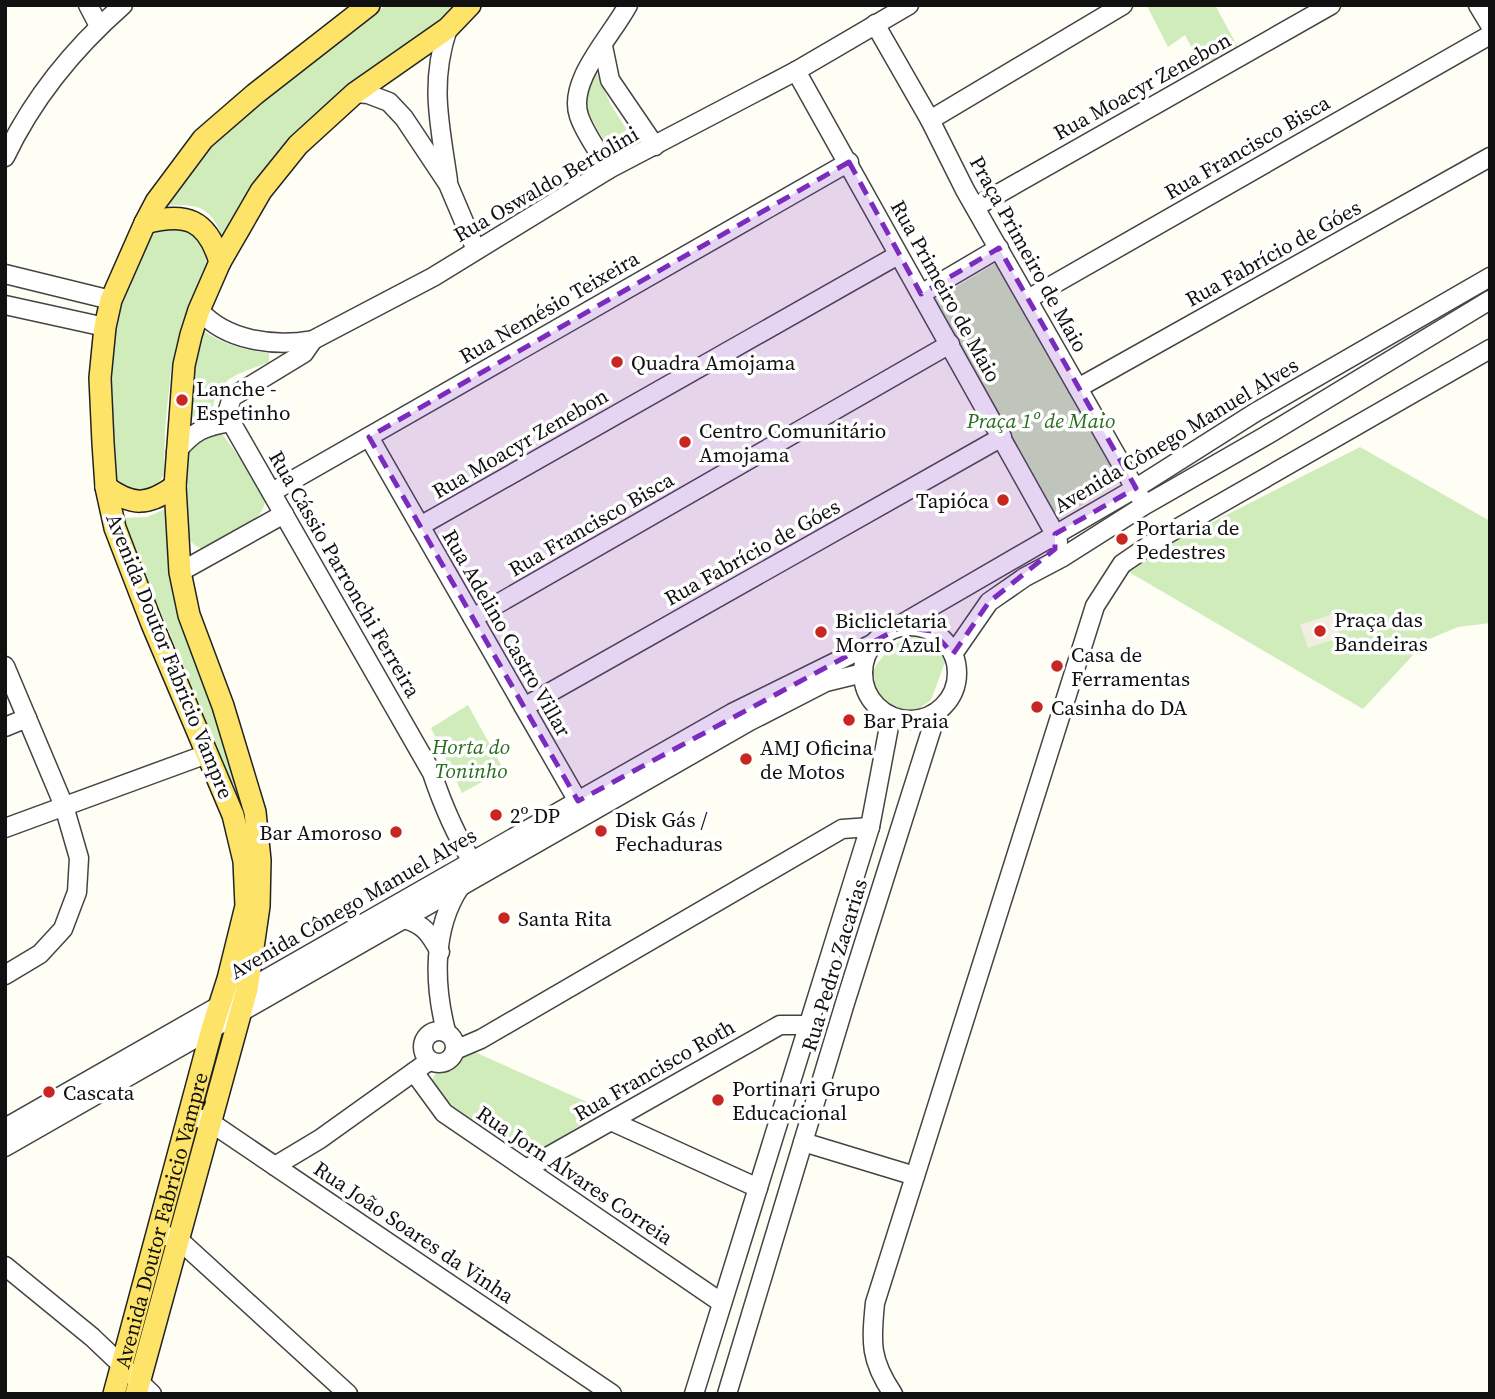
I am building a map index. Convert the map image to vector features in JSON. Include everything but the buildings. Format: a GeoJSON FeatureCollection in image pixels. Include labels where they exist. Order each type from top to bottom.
{"type":"FeatureCollection","features":[{"type":"Feature","properties":{"kind":"main road","name":"Avenida Doutor Fabricio Vampre"},"geometry":{"type":"LineString","coordinates":[[114,1394],[246,906],[244,861],[233,815],[115,528],[106,487],[100,379],[105,327],[111,300],[156,202],[204,139],[255,94],[369,5]]}},
{"type":"Feature","properties":{"kind":"main road","name":"Avenida Doutor Fabricio Vampre"},"geometry":{"type":"LineString","coordinates":[[143,1390],[178,1239],[247,989],[259,906],[260,860],[254,812],[223,706],[189,615],[180,572],[174,486],[184,365],[199,310],[220,262],[261,191],[298,145],[355,93],[448,29],[470,5]]}},
{"type":"Feature","properties":{"kind":"main road"},"geometry":{"type":"LineString","coordinates":[[145,223],[168,217],[186,219],[201,228],[215,245],[220,262]]}},
{"type":"Feature","properties":{"kind":"main road"},"geometry":{"type":"LineString","coordinates":[[106,487],[121,498],[140,502],[159,498],[174,486]]}},
{"type":"Feature","properties":{"kind":"street"},"geometry":{"type":"LineString","coordinates":[[88,5],[99,26]]}},
{"type":"Feature","properties":{"kind":"street"},"geometry":{"type":"LineString","coordinates":[[5,157],[12,123],[99,26],[123,5]]}},
{"type":"Feature","properties":{"kind":"street"},"geometry":{"type":"LineString","coordinates":[[608,169],[579,117],[576,95],[583,75],[628,5]]}},
{"type":"Feature","properties":{"kind":"street","name":"Rua Oswaldo Bertolini"},"geometry":{"type":"LineString","coordinates":[[199,310],[208,321],[227,331],[265,343],[313,340],[433,276],[608,169],[796,71],[909,5]]}},
{"type":"Feature","properties":{"kind":"street"},"geometry":{"type":"LineString","coordinates":[[930,120],[1123,5]]}},
{"type":"Feature","properties":{"kind":"street","name":"Rua Moacyr Zenebon"},"geometry":{"type":"LineString","coordinates":[[975,206],[1331,5]]}},
{"type":"Feature","properties":{"kind":"street"},"geometry":{"type":"LineString","coordinates":[[1478,5],[1490,25]]}},
{"type":"Feature","properties":{"kind":"street","name":"Praça Primeiro de Maio"},"geometry":{"type":"LineString","coordinates":[[875,24],[1145,505]]}},
{"type":"Feature","properties":{"kind":"street"},"geometry":{"type":"LineString","coordinates":[[448,29],[439,54],[436,74],[448,184]]}},
{"type":"Feature","properties":{"kind":"street","name":"Rua Francisco Bisca"},"geometry":{"type":"LineString","coordinates":[[1028,299],[1490,34]]}},
{"type":"Feature","properties":{"kind":"street"},"geometry":{"type":"LineString","coordinates":[[603,46],[610,80],[654,146]]}},
{"type":"Feature","properties":{"kind":"street","name":"Rua Primeiro de Maio"},"geometry":{"type":"LineString","coordinates":[[796,71],[1055,534]]}},
{"type":"Feature","properties":{"kind":"street"},"geometry":{"type":"LineString","coordinates":[[355,93],[368,94],[389,102],[404,118],[448,184],[476,250]]}},
{"type":"Feature","properties":{"kind":"street","name":"Rua Fabrício de Góes"},"geometry":{"type":"LineString","coordinates":[[1078,388],[1490,157]]}},
{"type":"Feature","properties":{"kind":"street","name":"Rua Nemésio Teixeira"},"geometry":{"type":"LineString","coordinates":[[272,492],[849,162]]}},
{"type":"Feature","properties":{"kind":"street"},"geometry":{"type":"LineString","coordinates":[[921,294],[999,248]]}},
{"type":"Feature","properties":{"kind":"street","name":"Rua Moacyr Zenebon"},"geometry":{"type":"LineString","coordinates":[[420,526],[898,255]]}},
{"type":"Feature","properties":{"kind":"street"},"geometry":{"type":"LineString","coordinates":[[5,274],[111,300]]}},
{"type":"Feature","properties":{"kind":"street","name":"Avenida Cônego Manuel Alves"},"geometry":{"type":"LineString","coordinates":[[5,1147],[460,887],[732,713],[880,638],[1136,488],[1256,412],[1490,277]]}},
{"type":"Feature","properties":{"kind":"street"},"geometry":{"type":"LineString","coordinates":[[953,654],[989,601],[1025,577],[1063,557],[1145,505],[1267,435],[1490,300]]}},
{"type":"Feature","properties":{"kind":"street"},"geometry":{"type":"LineString","coordinates":[[5,305],[105,327]]}},
{"type":"Feature","properties":{"kind":"street"},"geometry":{"type":"LineString","coordinates":[[176,452],[190,435],[209,425],[231,422],[228,410],[232,397],[304,353],[313,340]]}},
{"type":"Feature","properties":{"kind":"street","name":"Rua Francisco Bisca"},"geometry":{"type":"LineString","coordinates":[[473,618],[950,344]]}},
{"type":"Feature","properties":{"kind":"street"},"geometry":{"type":"LineString","coordinates":[[893,1394],[882,1377],[871,1345],[875,1304],[1095,606],[1122,564],[1157,540],[1490,349]]}},
{"type":"Feature","properties":{"kind":"street","name":"Rua Cássio Parronchi Ferreira"},"geometry":{"type":"LineString","coordinates":[[231,422],[432,773],[443,808],[473,863]]}},
{"type":"Feature","properties":{"kind":"street","name":"Rua Adelino Castro Villar"},"geometry":{"type":"LineString","coordinates":[[369,437],[582,808]]}},
{"type":"Feature","properties":{"kind":"street","name":"Rua Fabrício de Góes"},"geometry":{"type":"LineString","coordinates":[[524,707],[1002,437]]}},
{"type":"Feature","properties":{"kind":"street"},"geometry":{"type":"LineString","coordinates":[[180,572],[284,514]]}},
{"type":"Feature","properties":{"kind":"street"},"geometry":{"type":"LineString","coordinates":[[1025,577],[1026,573],[1055,550],[1058,542],[1055,534]]}},
{"type":"Feature","properties":{"kind":"street"},"geometry":{"type":"LineString","coordinates":[[917,626],[932,631],[945,641],[953,654],[957,670],[955,686],[948,700],[937,712],[906,720],[891,716],[871,699],[865,687],[863,673],[866,657],[880,638],[901,627],[917,626]]}},
{"type":"Feature","properties":{"kind":"street"},"geometry":{"type":"LineString","coordinates":[[5,666],[64,806],[79,859],[77,892],[63,929],[40,954],[5,975]]}},
{"type":"Feature","properties":{"kind":"street","name":"Avenida Cônego Manuel Alves"},"geometry":{"type":"LineString","coordinates":[[5,1128],[473,863],[826,682],[863,673]]}},
{"type":"Feature","properties":{"kind":"street","name":"Rua Pedro Zacarias"},"geometry":{"type":"LineString","coordinates":[[727,1394],[937,712]]}},
{"type":"Feature","properties":{"kind":"street","name":"Rua Pedro Zacarias"},"geometry":{"type":"LineString","coordinates":[[694,1394],[870,827],[891,716]]}},
{"type":"Feature","properties":{"kind":"street"},"geometry":{"type":"LineString","coordinates":[[5,727],[27,718]]}},
{"type":"Feature","properties":{"kind":"street"},"geometry":{"type":"LineString","coordinates":[[5,828],[207,754]]}},
{"type":"Feature","properties":{"kind":"street"},"geometry":{"type":"LineString","coordinates":[[426,1058],[422,1044],[426,1035],[481,1039],[842,829],[870,827]]}},
{"type":"Feature","properties":{"kind":"street"},"geometry":{"type":"LineString","coordinates":[[426,1058],[440,1064],[450,1060],[436,979],[449,903],[460,887]]}},
{"type":"Feature","properties":{"kind":"street"},"geometry":{"type":"LineString","coordinates":[[404,919],[419,923],[428,930],[440,952]]}},
{"type":"Feature","properties":{"kind":"street","name":"Rua Francisco Roth"},"geometry":{"type":"LineString","coordinates":[[526,1169],[780,1025],[808,1025]]}},
{"type":"Feature","properties":{"kind":"street"},"geometry":{"type":"LineString","coordinates":[[275,1166],[320,1139],[414,1072],[426,1058]]}},
{"type":"Feature","properties":{"kind":"street","name":"Rua Jorn Alvares Correia"},"geometry":{"type":"LineString","coordinates":[[414,1072],[444,1113],[722,1303]]}},
{"type":"Feature","properties":{"kind":"street","name":"Rua João Soares da Vinha"},"geometry":{"type":"LineString","coordinates":[[189,1114],[210,1122],[612,1394]]}},
{"type":"Feature","properties":{"kind":"street"},"geometry":{"type":"LineString","coordinates":[[611,1121],[758,1188]]}},
{"type":"Feature","properties":{"kind":"street"},"geometry":{"type":"LineString","coordinates":[[803,1142],[915,1176]]}},
{"type":"Feature","properties":{"kind":"street"},"geometry":{"type":"LineString","coordinates":[[156,1233],[178,1239],[348,1394]]}},
{"type":"Feature","properties":{"kind":"street"},"geometry":{"type":"LineString","coordinates":[[5,1266],[92,1337],[143,1390]]}},
{"type":"Feature","properties":{"kind":"highlighted area"},"geometry":{"type":"Polygon","coordinates":[[[849,162],[921,294],[999,248],[1136,488],[1055,534],[1055,549],[989,602],[953,654],[932,631],[901,627],[578,801],[369,437],[849,162]]]}},
{"type":"Feature","properties":{"kind":"green space"},"geometry":{"type":"Polygon","coordinates":[[[386,5],[458,5],[413,44],[356,81],[308,120],[267,166],[223,238],[212,218],[200,208],[183,205],[161,206],[197,158],[234,125],[386,5]]]}},
{"type":"Feature","properties":{"kind":"green space"},"geometry":{"type":"Polygon","coordinates":[[[1215,5],[1240,51],[1204,72],[1185,35],[1168,47],[1147,6],[1215,5]]]}},
{"type":"Feature","properties":{"kind":"green space"},"geometry":{"type":"Polygon","coordinates":[[[595,70],[611,105],[629,133],[628,146],[619,150],[608,148],[589,114],[584,99],[595,70]]]}},
{"type":"Feature","properties":{"kind":"green space"},"geometry":{"type":"Polygon","coordinates":[[[171,228],[186,231],[197,238],[205,250],[207,265],[181,326],[171,369],[164,474],[157,486],[146,493],[131,491],[118,480],[113,460],[109,405],[114,330],[121,302],[146,239],[158,231],[171,228]]]}},
{"type":"Feature","properties":{"kind":"green space","name":"Praça 1º de Maio"},"geometry":{"type":"Polygon","coordinates":[[[997,262],[1121,481],[1052,523],[930,303],[997,262]]]}},
{"type":"Feature","properties":{"kind":"green space"},"geometry":{"type":"Polygon","coordinates":[[[199,328],[232,345],[269,353],[269,362],[240,373],[224,383],[218,391],[213,411],[183,420],[199,328]]]}},
{"type":"Feature","properties":{"kind":"green space"},"geometry":{"type":"Polygon","coordinates":[[[215,432],[223,435],[266,494],[260,513],[254,521],[206,549],[198,547],[189,539],[182,465],[185,447],[215,432]]]}},
{"type":"Feature","properties":{"kind":"green space"},"geometry":{"type":"Polygon","coordinates":[[[1360,447],[1490,521],[1490,623],[1458,627],[1427,640],[1363,709],[1122,568],[1360,447]]]}},
{"type":"Feature","properties":{"kind":"green space"},"geometry":{"type":"Polygon","coordinates":[[[165,509],[171,572],[241,782],[230,784],[121,518],[147,517],[165,509]]]}},
{"type":"Feature","properties":{"kind":"green space"},"geometry":{"type":"Polygon","coordinates":[[[911,634],[929,637],[941,645],[945,662],[931,700],[917,710],[887,708],[877,693],[873,670],[889,649],[911,634]]]}},
{"type":"Feature","properties":{"kind":"green space","name":"Horta do Toninho"},"geometry":{"type":"Polygon","coordinates":[[[468,705],[504,770],[462,793],[431,728],[468,705]]]}},
{"type":"Feature","properties":{"kind":"green space"},"geometry":{"type":"Polygon","coordinates":[[[470,1050],[605,1110],[544,1148],[530,1151],[513,1147],[431,1093],[438,1071],[470,1050]]]}},
{"type":"Feature","properties":{"kind":"shaded area","name":"Praça das Bandeiras"},"geometry":{"type":"Polygon","coordinates":[[[1333,614],[1341,637],[1308,648],[1300,625],[1333,614]]]}},
{"type":"Feature","properties":{"kind":"place","name":"Quadra Amojama"},"geometry":{"type":"Point","coordinates":[617,362]}},
{"type":"Feature","properties":{"kind":"place","name":"Lanche - Espetinho"},"geometry":{"type":"Point","coordinates":[182,400]}},
{"type":"Feature","properties":{"kind":"place","name":"Centro Comunitário Amojama"},"geometry":{"type":"Point","coordinates":[685,442]}},
{"type":"Feature","properties":{"kind":"place","name":"Tapióca"},"geometry":{"type":"Point","coordinates":[1003,500]}},
{"type":"Feature","properties":{"kind":"place","name":"Portaria de Pedestres"},"geometry":{"type":"Point","coordinates":[1122,539]}},
{"type":"Feature","properties":{"kind":"place","name":"Praça das Bandeiras"},"geometry":{"type":"Point","coordinates":[1320,631]}},
{"type":"Feature","properties":{"kind":"place","name":"Biclicletaria Morro Azul"},"geometry":{"type":"Point","coordinates":[821,632]}},
{"type":"Feature","properties":{"kind":"place","name":"Casa de Ferramentas"},"geometry":{"type":"Point","coordinates":[1057,666]}},
{"type":"Feature","properties":{"kind":"place","name":"Casinha do DA"},"geometry":{"type":"Point","coordinates":[1037,707]}},
{"type":"Feature","properties":{"kind":"place","name":"Bar Praia"},"geometry":{"type":"Point","coordinates":[849,720]}},
{"type":"Feature","properties":{"kind":"place","name":"AMJ Oficina de Motos"},"geometry":{"type":"Point","coordinates":[746,759]}},
{"type":"Feature","properties":{"kind":"place","name":"2º DP"},"geometry":{"type":"Point","coordinates":[496,815]}},
{"type":"Feature","properties":{"kind":"place","name":"Disk Gás / Fechaduras"},"geometry":{"type":"Point","coordinates":[601,831]}},
{"type":"Feature","properties":{"kind":"place","name":"Bar Amoroso"},"geometry":{"type":"Point","coordinates":[396,832]}},
{"type":"Feature","properties":{"kind":"place","name":"Santa Rita"},"geometry":{"type":"Point","coordinates":[504,918]}},
{"type":"Feature","properties":{"kind":"place","name":"Cascata"},"geometry":{"type":"Point","coordinates":[49,1092]}},
{"type":"Feature","properties":{"kind":"place","name":"Portinari Grupo Educacional"},"geometry":{"type":"Point","coordinates":[718,1100]}}]}
